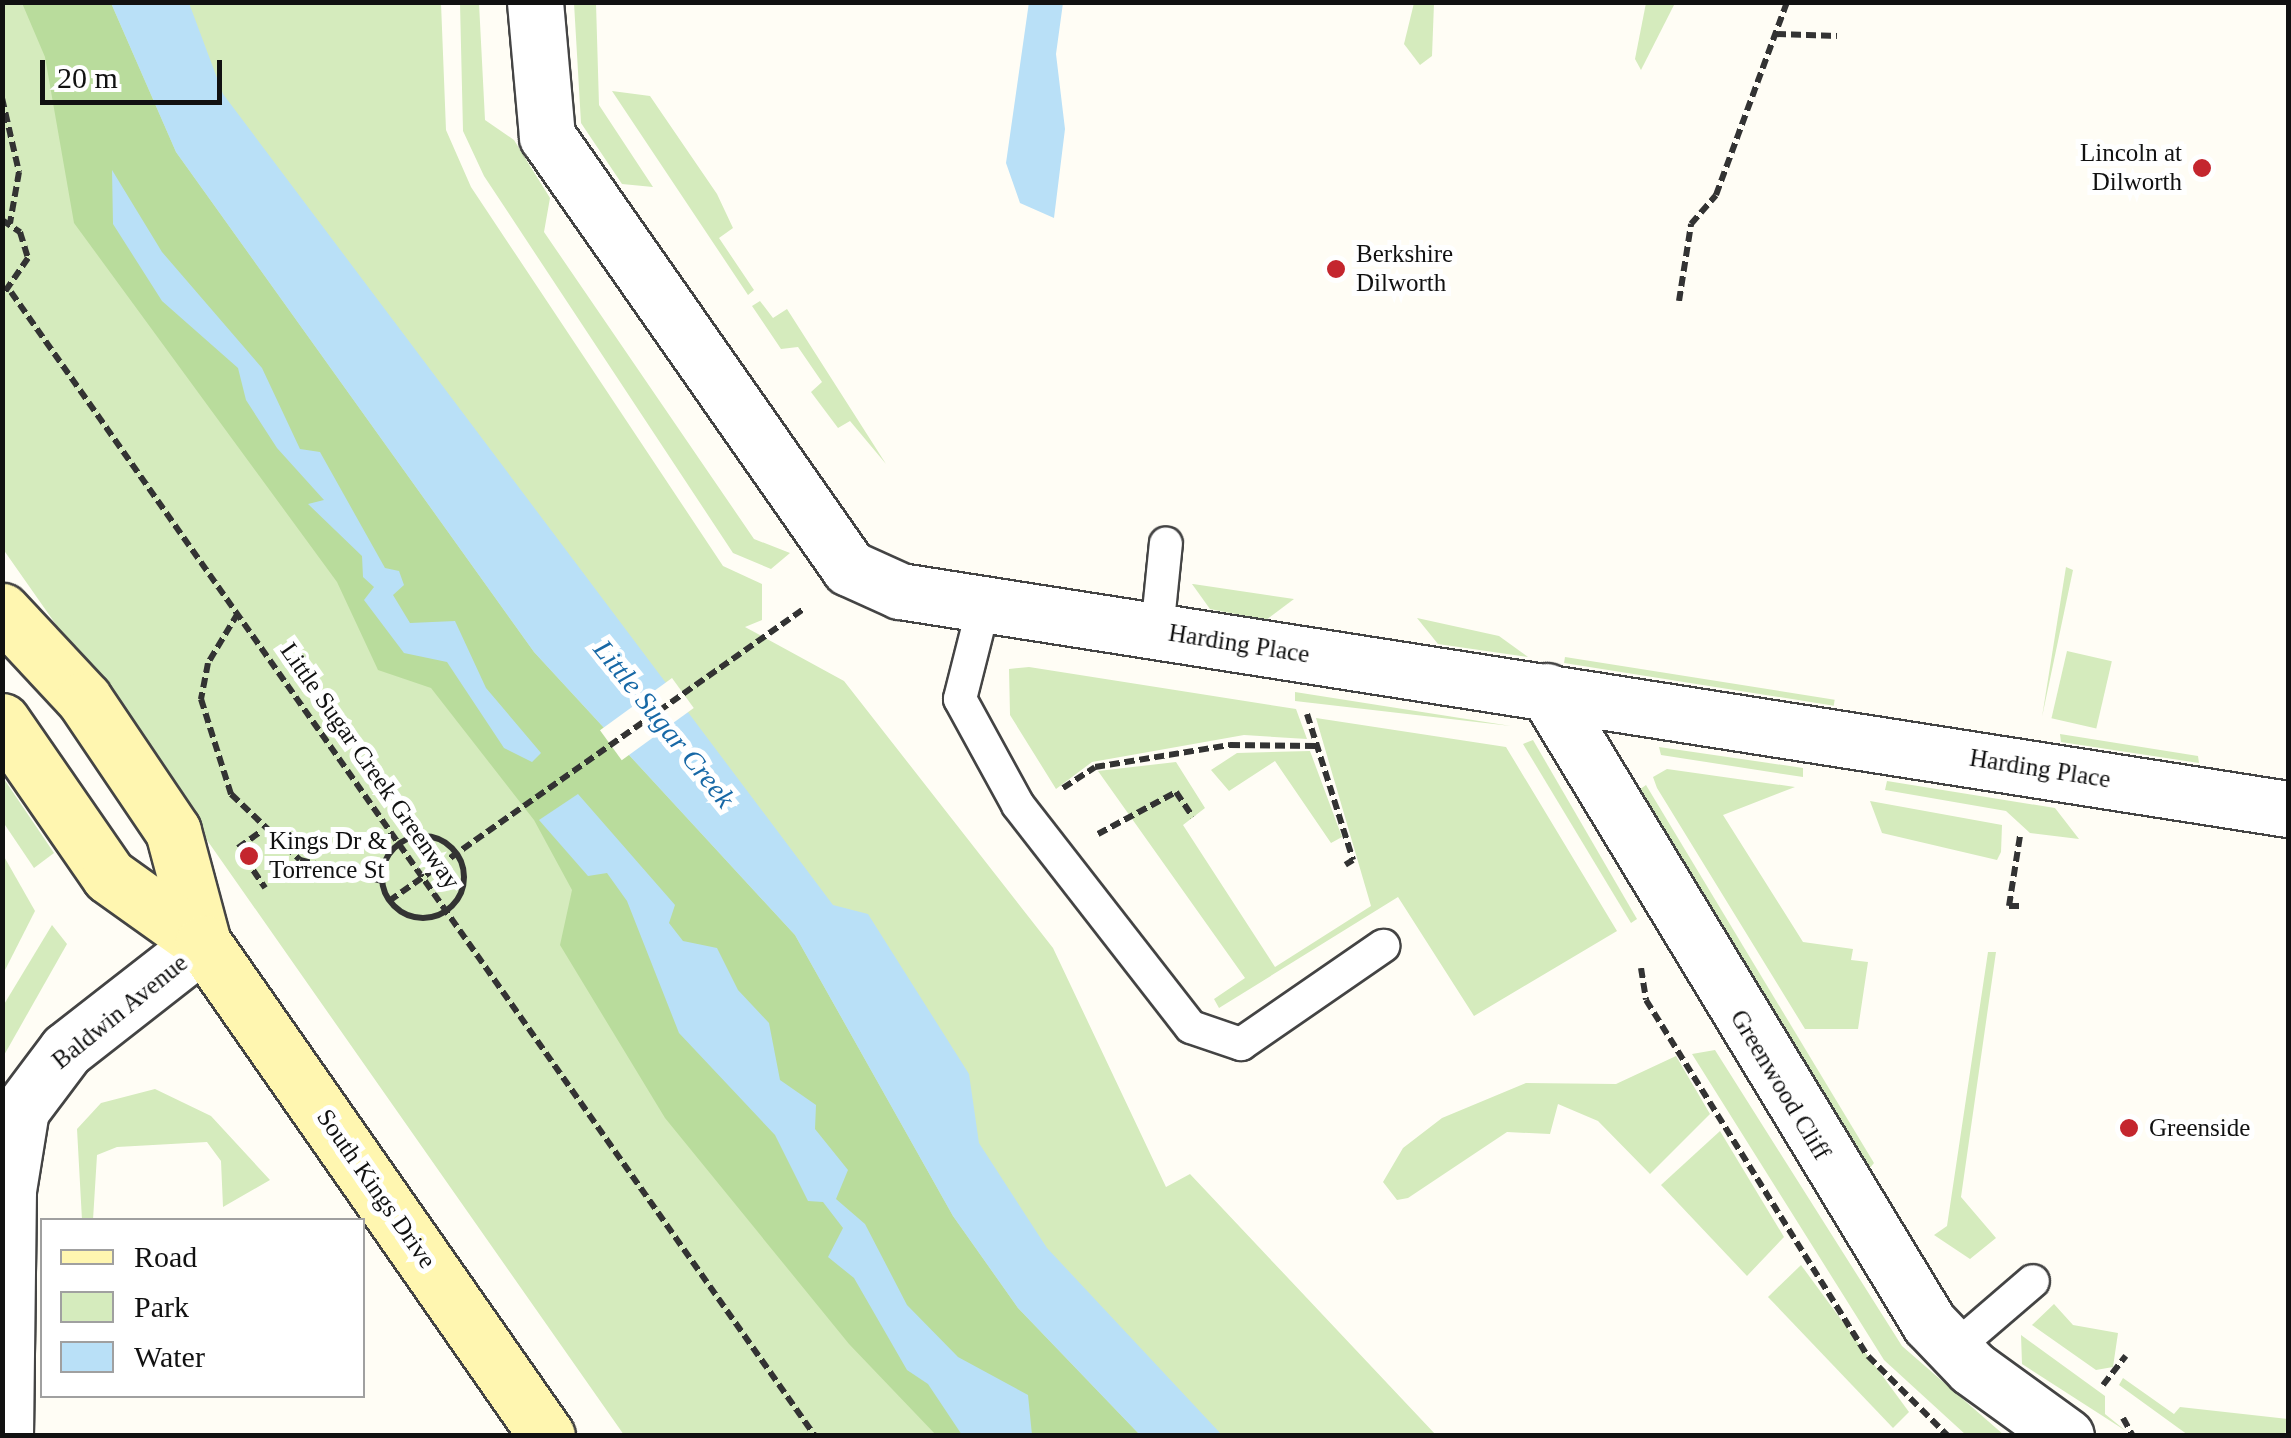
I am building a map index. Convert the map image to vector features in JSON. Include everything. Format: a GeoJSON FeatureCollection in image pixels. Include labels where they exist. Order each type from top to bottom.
{"type":"FeatureCollection","features":[{"type":"Feature","properties":{"kind":"main road","name":"South Kings Drive"},"geometry":{"type":"LineString","coordinates":[[2,611],[84,699],[174,831],[203,943]]}},
{"type":"Feature","properties":{"kind":"main road","name":"South Kings Drive"},"geometry":{"type":"LineString","coordinates":[[2,721],[109,876],[203,943],[547,1436]]}},
{"type":"Feature","properties":{"kind":"street","name":"Harding Place"},"geometry":{"type":"LineString","coordinates":[[535,2],[547,136],[817,534],[848,568],[900,591],[2288,809]]}},
{"type":"Feature","properties":{"kind":"street","name":"Greenwood Cliff"},"geometry":{"type":"LineString","coordinates":[[1546,691],[1864,1225],[1954,1349],[2066,1436]]}},
{"type":"Feature","properties":{"kind":"street","name":"Baldwin Avenue"},"geometry":{"type":"LineString","coordinates":[[5,1436],[8,1190],[20,1110],[66,1050],[203,943]]}},
{"type":"Feature","properties":{"kind":"lane"},"geometry":{"type":"LineString","coordinates":[[1157,631],[1166,543]]}},
{"type":"Feature","properties":{"kind":"lane"},"geometry":{"type":"LineString","coordinates":[[984,604],[960,699],[1025,814],[1191,1027],[1242,1044],[1383,946]]}},
{"type":"Feature","properties":{"kind":"lane"},"geometry":{"type":"LineString","coordinates":[[1954,1349],[2033,1281]]}},
{"type":"Feature","properties":{"kind":"path"},"geometry":{"type":"LineString","coordinates":[[1679,301],[1691,224],[1716,194],[1787,2]]}},
{"type":"Feature","properties":{"kind":"path"},"geometry":{"type":"LineString","coordinates":[[1776,34],[1838,36]]}},
{"type":"Feature","properties":{"kind":"path","name":"Little Sugar Creek Greenway"},"geometry":{"type":"LineString","coordinates":[[2,98],[12,130],[18,172],[6,222],[28,258],[7,294],[238,612],[815,1436]]}},
{"type":"Feature","properties":{"kind":"path"},"geometry":{"type":"LineString","coordinates":[[2,133],[12,130]]}},
{"type":"Feature","properties":{"kind":"path"},"geometry":{"type":"LineString","coordinates":[[389,901],[822,595]]}},
{"type":"Feature","properties":{"kind":"path"},"geometry":{"type":"LineString","coordinates":[[238,612],[208,663],[202,716],[225,783],[261,831],[317,868],[382,881]]}},
{"type":"Feature","properties":{"kind":"path"},"geometry":{"type":"LineString","coordinates":[[1305,707],[1353,860],[1345,865]]}},
{"type":"Feature","properties":{"kind":"path"},"geometry":{"type":"LineString","coordinates":[[1025,814],[1095,767],[1230,745],[1316,746]]}},
{"type":"Feature","properties":{"kind":"path"},"geometry":{"type":"LineString","coordinates":[[1058,856],[1176,792],[1192,817]]}},
{"type":"Feature","properties":{"kind":"path"},"geometry":{"type":"LineString","coordinates":[[261,831],[238,848],[265,888]]}},
{"type":"Feature","properties":{"kind":"path"},"geometry":{"type":"LineString","coordinates":[[427,836],[457,852],[463,888],[447,910],[422,919],[389,901],[382,881],[399,844],[427,836]]}},
{"type":"Feature","properties":{"kind":"path"},"geometry":{"type":"LineString","coordinates":[[2018,906],[2009,906],[2020,836]]}},
{"type":"Feature","properties":{"kind":"path"},"geometry":{"type":"LineString","coordinates":[[1638,950],[1646,1000],[1868,1356],[1948,1436]]}},
{"type":"Feature","properties":{"kind":"path"},"geometry":{"type":"LineString","coordinates":[[2103,1385],[2126,1356]]}},
{"type":"Feature","properties":{"kind":"path"},"geometry":{"type":"LineString","coordinates":[[2131,1426],[2133,1436]]}},
{"type":"Feature","properties":{"kind":"green space"},"geometry":{"type":"Polygon","coordinates":[[[3,3],[441,3],[446,130],[471,187],[723,566],[762,584],[762,620],[745,627],[844,681],[1053,948],[1166,1187],[1190,1174],[1436,1435],[624,1435],[3,549],[3,3]]]}},
{"type":"Feature","properties":{"kind":"green space"},"geometry":{"type":"Polygon","coordinates":[[[22,3],[111,3],[176,152],[534,652],[795,935],[953,1216],[1018,1308],[1140,1435],[936,1435],[849,1344],[665,1118],[560,945],[572,890],[534,820],[431,688],[378,670],[337,582],[74,223],[45,57],[22,3]]]}},
{"type":"Feature","properties":{"kind":"green space"},"geometry":{"type":"Polygon","coordinates":[[[460,3],[479,3],[485,120],[514,140],[550,198],[544,232],[754,539],[790,553],[771,569],[733,553],[484,176],[463,131],[460,3]]]}},
{"type":"Feature","properties":{"kind":"green space"},"geometry":{"type":"Polygon","coordinates":[[[574,3],[596,3],[599,105],[653,187],[622,184],[581,123],[574,3]]]}},
{"type":"Feature","properties":{"kind":"green space"},"geometry":{"type":"Polygon","coordinates":[[[1414,3],[1434,3],[1432,56],[1420,65],[1404,44],[1414,3]]]}},
{"type":"Feature","properties":{"kind":"green space"},"geometry":{"type":"Polygon","coordinates":[[[1646,3],[1675,3],[1641,70],[1635,59],[1646,3]]]}},
{"type":"Feature","properties":{"kind":"green space"},"geometry":{"type":"Polygon","coordinates":[[[612,91],[650,96],[717,194],[733,228],[719,238],[754,290],[748,295],[612,91]]]}},
{"type":"Feature","properties":{"kind":"green space"},"geometry":{"type":"Polygon","coordinates":[[[760,301],[773,318],[787,309],[886,464],[850,421],[838,428],[811,392],[822,382],[798,347],[781,349],[752,306],[760,301]]]}},
{"type":"Feature","properties":{"kind":"green space"},"geometry":{"type":"Polygon","coordinates":[[[2066,567],[2073,570],[2042,717],[2066,567]]]}},
{"type":"Feature","properties":{"kind":"green space"},"geometry":{"type":"Polygon","coordinates":[[[1192,584],[1294,599],[1266,620],[1210,609],[1192,584]]]}},
{"type":"Feature","properties":{"kind":"green space"},"geometry":{"type":"Polygon","coordinates":[[[1417,618],[1499,636],[1528,657],[1438,644],[1417,618]]]}},
{"type":"Feature","properties":{"kind":"green space"},"geometry":{"type":"Polygon","coordinates":[[[2067,651],[2112,661],[2096,729],[2051,718],[2067,651]]]}},
{"type":"Feature","properties":{"kind":"green space"},"geometry":{"type":"Polygon","coordinates":[[[1565,657],[1835,700],[1834,706],[1564,663],[1565,657]]]}},
{"type":"Feature","properties":{"kind":"green space"},"geometry":{"type":"Polygon","coordinates":[[[1029,667],[1296,709],[1307,739],[1244,735],[1092,762],[1056,789],[1010,715],[1009,669],[1029,667]]]}},
{"type":"Feature","properties":{"kind":"green space"},"geometry":{"type":"Polygon","coordinates":[[[1295,692],[1511,726],[1295,701],[1295,692]]]}},
{"type":"Feature","properties":{"kind":"green space"},"geometry":{"type":"Polygon","coordinates":[[[1316,718],[1506,747],[1617,931],[1474,1016],[1398,897],[1219,1008],[1214,999],[1245,978],[1098,771],[1176,762],[1205,808],[1183,825],[1275,967],[1371,906],[1316,718]]]}},
{"type":"Feature","properties":{"kind":"green space"},"geometry":{"type":"Polygon","coordinates":[[[2060,734],[2198,756],[2199,763],[2061,742],[2060,734]]]}},
{"type":"Feature","properties":{"kind":"green space"},"geometry":{"type":"Polygon","coordinates":[[[1533,740],[1637,919],[1631,923],[1523,744],[1533,740]]]}},
{"type":"Feature","properties":{"kind":"green space"},"geometry":{"type":"Polygon","coordinates":[[[1659,747],[1803,768],[1803,777],[1661,755],[1659,747]]]}},
{"type":"Feature","properties":{"kind":"green space"},"geometry":{"type":"Polygon","coordinates":[[[1310,751],[1342,837],[1331,843],[1275,761],[1229,791],[1211,770],[1237,753],[1310,751]]]}},
{"type":"Feature","properties":{"kind":"green space"},"geometry":{"type":"Polygon","coordinates":[[[1667,769],[1795,787],[1723,815],[1803,942],[1853,949],[1851,960],[1868,962],[1858,1029],[1805,1029],[1657,788],[1653,777],[1667,769]]]}},
{"type":"Feature","properties":{"kind":"green space"},"geometry":{"type":"Polygon","coordinates":[[[2,776],[54,853],[34,868],[3,822],[2,776]]]}},
{"type":"Feature","properties":{"kind":"green space"},"geometry":{"type":"Polygon","coordinates":[[[1887,781],[2055,808],[2079,839],[2030,833],[2006,811],[1885,790],[1887,781]]]}},
{"type":"Feature","properties":{"kind":"green space"},"geometry":{"type":"Polygon","coordinates":[[[1646,785],[1874,1163],[1869,1169],[1639,790],[1646,785]]]}},
{"type":"Feature","properties":{"kind":"green space"},"geometry":{"type":"Polygon","coordinates":[[[1870,801],[2002,825],[2001,852],[1997,860],[1882,833],[1870,801]]]}},
{"type":"Feature","properties":{"kind":"green space"},"geometry":{"type":"Polygon","coordinates":[[[2,853],[35,911],[3,974],[2,974],[2,853]]]}},
{"type":"Feature","properties":{"kind":"green space"},"geometry":{"type":"Polygon","coordinates":[[[52,925],[67,944],[3,1057],[3,1006],[52,925]]]}},
{"type":"Feature","properties":{"kind":"green space"},"geometry":{"type":"Polygon","coordinates":[[[1988,952],[1996,952],[1961,1197],[1996,1238],[1970,1259],[1934,1235],[1947,1226],[1988,952]]]}},
{"type":"Feature","properties":{"kind":"green space"},"geometry":{"type":"Polygon","coordinates":[[[1715,1050],[1902,1346],[2004,1435],[1966,1435],[1884,1360],[1692,1054],[1715,1050]]]}},
{"type":"Feature","properties":{"kind":"green space"},"geometry":{"type":"Polygon","coordinates":[[[1676,1056],[1710,1114],[1650,1174],[1598,1121],[1558,1104],[1550,1134],[1507,1132],[1408,1198],[1397,1200],[1383,1182],[1403,1148],[1442,1118],[1526,1083],[1616,1084],[1676,1056]]]}},
{"type":"Feature","properties":{"kind":"green space"},"geometry":{"type":"Polygon","coordinates":[[[155,1089],[211,1116],[270,1180],[223,1207],[221,1161],[207,1142],[117,1147],[97,1155],[93,1218],[82,1218],[77,1129],[101,1103],[155,1089]]]}},
{"type":"Feature","properties":{"kind":"green space"},"geometry":{"type":"Polygon","coordinates":[[[1720,1131],[1784,1237],[1747,1276],[1661,1185],[1720,1131]]]}},
{"type":"Feature","properties":{"kind":"green space"},"geometry":{"type":"Polygon","coordinates":[[[1801,1265],[1909,1412],[1893,1428],[1768,1297],[1801,1265]]]}},
{"type":"Feature","properties":{"kind":"green space"},"geometry":{"type":"Polygon","coordinates":[[[2054,1304],[2073,1325],[2118,1333],[2113,1367],[2096,1370],[2032,1325],[2054,1304]]]}},
{"type":"Feature","properties":{"kind":"green space"},"geometry":{"type":"Polygon","coordinates":[[[2021,1335],[2105,1396],[2105,1414],[2126,1431],[2022,1364],[2021,1335]]]}},
{"type":"Feature","properties":{"kind":"green space"},"geometry":{"type":"Polygon","coordinates":[[[2123,1378],[2174,1414],[2180,1407],[2288,1419],[2285,1435],[2188,1435],[2119,1385],[2123,1378]]]}},
{"type":"Feature","properties":{"kind":"water"},"geometry":{"type":"Polygon","coordinates":[[[1029,2],[1063,3],[1056,54],[1065,129],[1054,218],[1020,203],[1006,163],[1029,2]]]}},
{"type":"Feature","properties":{"kind":"water","name":"Little Sugar Creek"},"geometry":{"type":"Polygon","coordinates":[[[111,3],[189,3],[223,94],[833,905],[868,914],[969,1074],[979,1143],[1047,1248],[1222,1435],[1140,1435],[1018,1308],[953,1216],[795,935],[534,652],[176,152],[111,3]]]}},
{"type":"Feature","properties":{"kind":"water"},"geometry":{"type":"Polygon","coordinates":[[[112,170],[162,252],[262,368],[300,449],[320,452],[385,568],[399,571],[404,585],[393,595],[410,623],[455,621],[486,688],[541,753],[532,762],[504,748],[447,662],[404,653],[364,600],[374,587],[363,577],[362,556],[308,504],[324,500],[277,448],[246,400],[238,368],[162,301],[113,224],[112,170]]]}},
{"type":"Feature","properties":{"kind":"water"},"geometry":{"type":"Polygon","coordinates":[[[578,794],[675,905],[669,923],[683,941],[717,948],[738,990],[769,1023],[780,1080],[816,1105],[815,1129],[848,1170],[836,1199],[865,1224],[907,1305],[958,1357],[1028,1395],[1032,1435],[962,1435],[928,1384],[907,1370],[854,1278],[828,1257],[843,1228],[823,1202],[808,1201],[775,1135],[679,1033],[627,901],[607,873],[588,876],[539,820],[578,794]]]}},
{"type":"Feature","properties":{"kind":"pier"},"geometry":{"type":"Polygon","coordinates":[[[672,678],[694,708],[622,760],[600,730],[672,678]]]}},
{"type":"Feature","properties":{"kind":"place","name":"Lincoln at Dilworth"},"geometry":{"type":"Point","coordinates":[2202,168]}},
{"type":"Feature","properties":{"kind":"place","name":"Berkshire Dilworth"},"geometry":{"type":"Point","coordinates":[1336,269]}},
{"type":"Feature","properties":{"kind":"place","name":"Kings Dr & Torrence St"},"geometry":{"type":"Point","coordinates":[249,856]}},
{"type":"Feature","properties":{"kind":"place","name":"Greenside"},"geometry":{"type":"Point","coordinates":[2129,1128]}}]}
